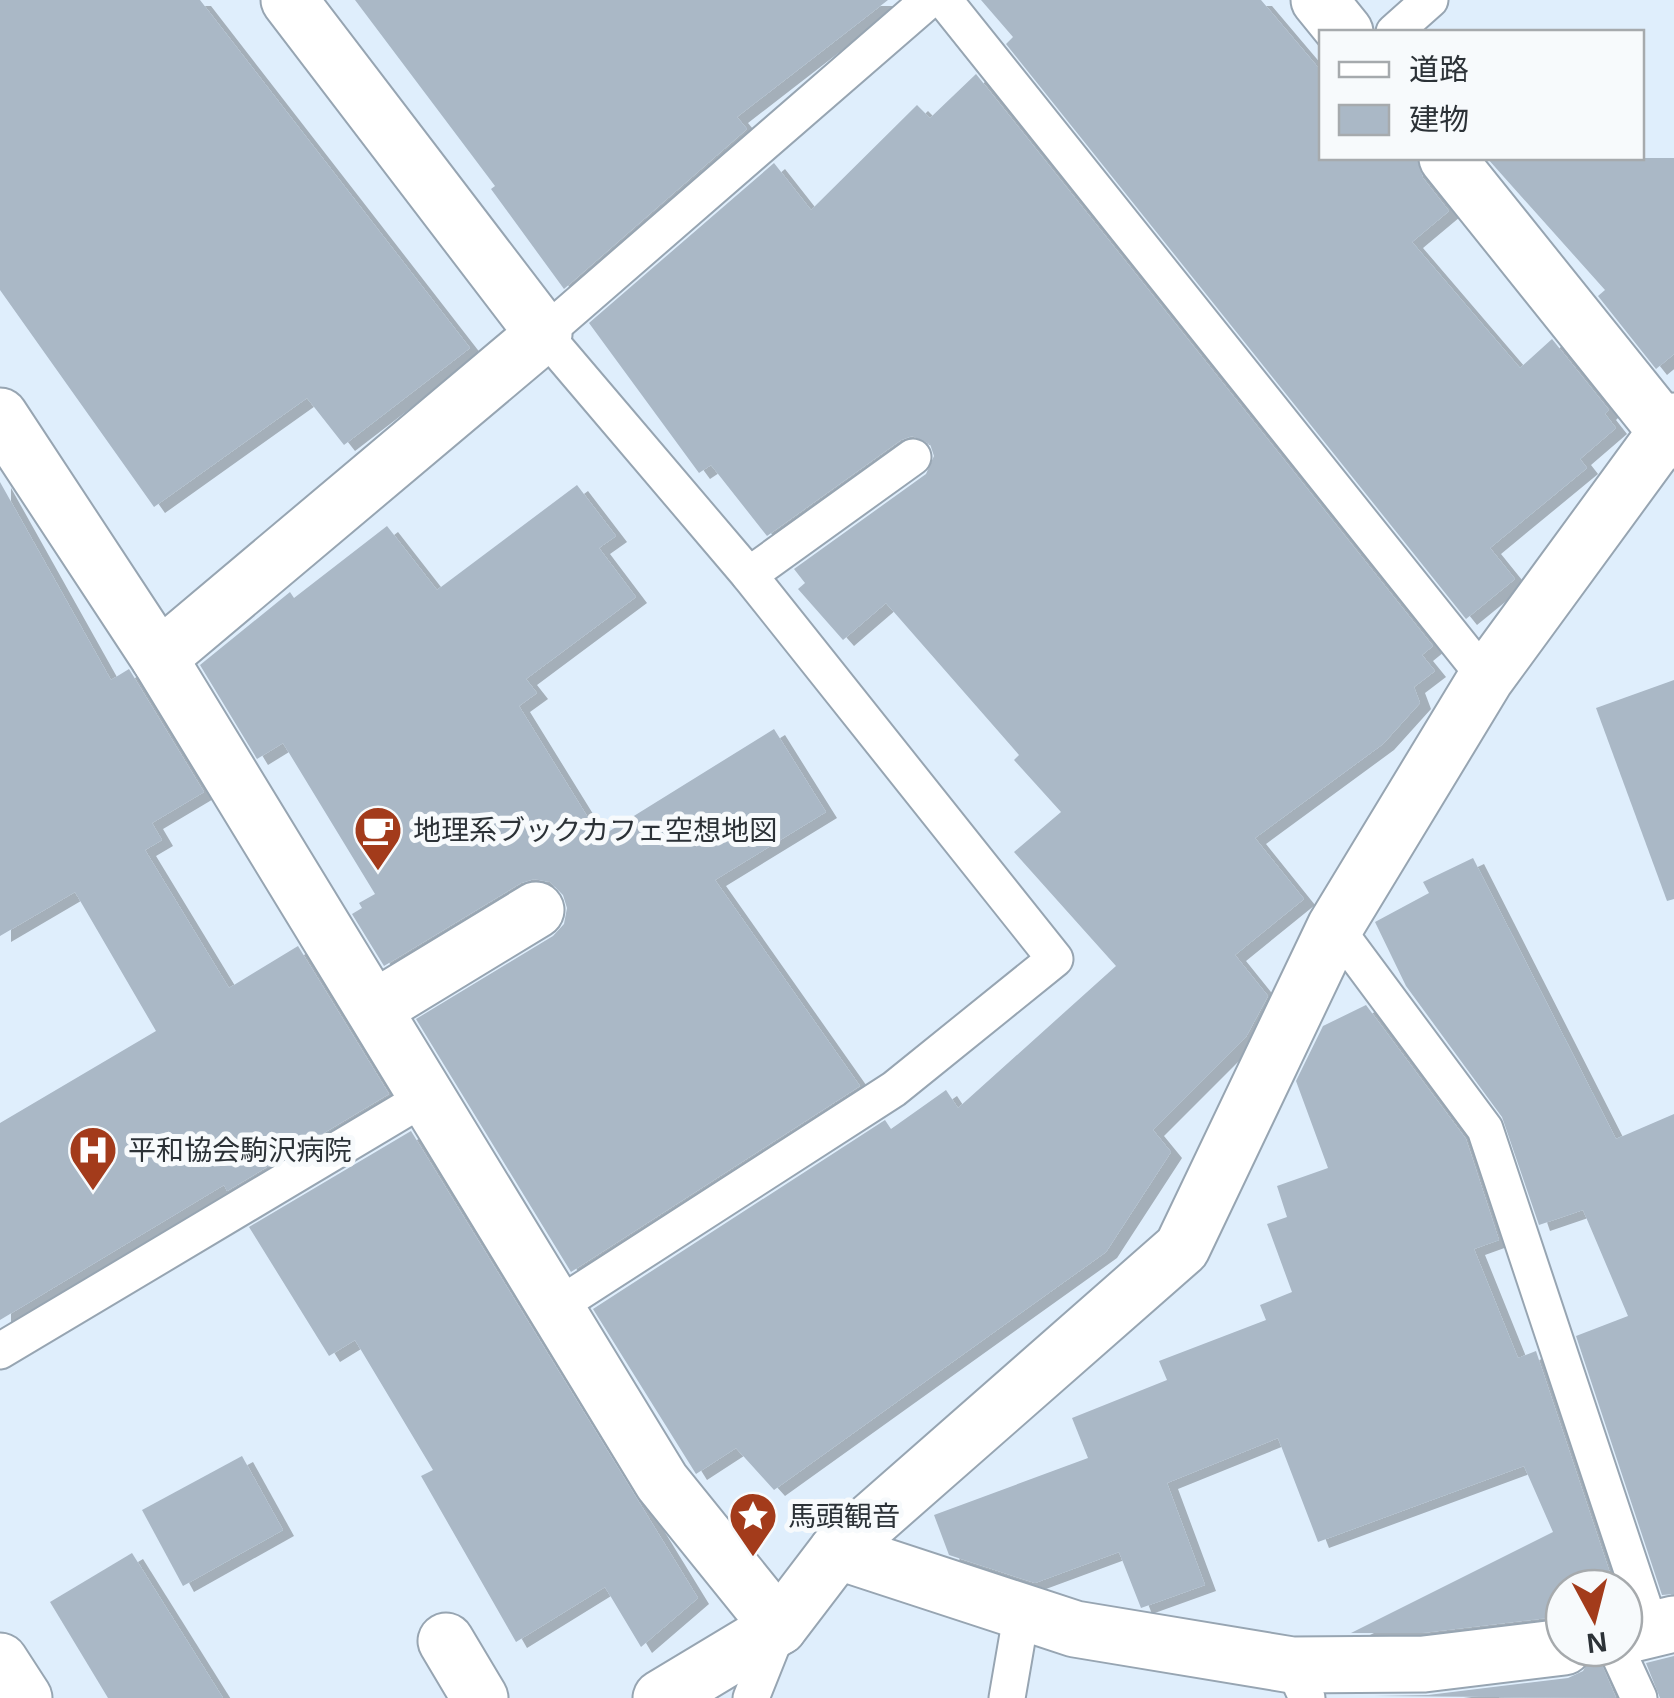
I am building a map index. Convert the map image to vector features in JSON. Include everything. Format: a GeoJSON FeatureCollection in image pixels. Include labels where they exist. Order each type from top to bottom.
{"type":"FeatureCollection","features":[{"type":"Feature","properties":{"kind":"street"},"geometry":{"type":"LineString","coordinates":[[159,658],[544,334],[289,0]]}},
{"type":"Feature","properties":{"kind":"street"},"geometry":{"type":"LineString","coordinates":[[1319,0],[1343,30]]}},
{"type":"Feature","properties":{"kind":"street"},"geometry":{"type":"LineString","coordinates":[[660,1698],[779,1627],[837,1551],[1182,1248],[1336,928],[1486,678],[1672,430],[1448,160]]}},
{"type":"Feature","properties":{"kind":"street"},"geometry":{"type":"LineString","coordinates":[[0,416],[159,658],[662,1482],[779,1627]]}},
{"type":"Feature","properties":{"kind":"street"},"geometry":{"type":"LineString","coordinates":[[375,1008],[536,910]]}},
{"type":"Feature","properties":{"kind":"street"},"geometry":{"type":"LineString","coordinates":[[837,1551],[1075,1629],[1299,1682],[1544,1649]]}},
{"type":"Feature","properties":{"kind":"street"},"geometry":{"type":"LineString","coordinates":[[446,1641],[480,1698]]}},
{"type":"Feature","properties":{"kind":"street"},"geometry":{"type":"LineString","coordinates":[[0,1662],[24,1698]]}},
{"type":"Feature","properties":{"kind":"lane"},"geometry":{"type":"LineString","coordinates":[[556,1307],[894,1089],[1056,959],[748,575],[544,334],[929,0]]}},
{"type":"Feature","properties":{"kind":"lane"},"geometry":{"type":"LineString","coordinates":[[944,0],[1486,678]]}},
{"type":"Feature","properties":{"kind":"lane"},"geometry":{"type":"LineString","coordinates":[[1396,30],[1430,0]]}},
{"type":"Feature","properties":{"kind":"lane"},"geometry":{"type":"LineString","coordinates":[[748,575],[913,456]]}},
{"type":"Feature","properties":{"kind":"lane"},"geometry":{"type":"LineString","coordinates":[[1336,928],[1485,1128],[1621,1568]]}},
{"type":"Feature","properties":{"kind":"lane"},"geometry":{"type":"LineString","coordinates":[[0,1352],[429,1096]]}},
{"type":"Feature","properties":{"kind":"lane"},"geometry":{"type":"LineString","coordinates":[[1006,1698],[1022,1611]]}},
{"type":"Feature","properties":{"kind":"lane"},"geometry":{"type":"LineString","coordinates":[[750,1698],[779,1627]]}},
{"type":"Feature","properties":{"kind":"lane"},"geometry":{"type":"LineString","coordinates":[[1639,1698],[1640,1668]]}},
{"type":"Feature","properties":{"kind":"building"},"geometry":{"type":"Polygon","coordinates":[[[0,0],[200,0],[470,348],[344,445],[307,398],[154,507],[0,290],[0,0]]]}},
{"type":"Feature","properties":{"kind":"building"},"geometry":{"type":"Polygon","coordinates":[[[355,0],[888,0],[737,117],[747,129],[564,289],[491,189],[495,186],[355,0]]]}},
{"type":"Feature","properties":{"kind":"building"},"geometry":{"type":"Polygon","coordinates":[[[981,0],[1261,0],[1319,68],[1319,160],[1418,160],[1423,178],[1449,211],[1412,242],[1520,368],[1552,339],[1609,410],[1605,414],[1616,428],[1580,459],[1587,468],[1490,548],[1515,579],[1466,619],[1006,44],[1013,37],[981,0]]]}},
{"type":"Feature","properties":{"kind":"building"},"geometry":{"type":"Polygon","coordinates":[[[976,74],[1433,646],[1422,655],[1435,671],[1414,687],[1420,703],[1383,744],[1255,838],[1304,899],[1235,955],[1268,996],[1246,1037],[1153,1130],[1171,1152],[1106,1252],[774,1490],[736,1448],[696,1474],[593,1309],[885,1120],[891,1129],[946,1090],[958,1108],[1116,966],[1014,852],[1061,812],[1014,760],[1019,755],[886,603],[843,640],[798,589],[805,583],[794,569],[926,474],[934,456],[930,444],[912,436],[901,440],[767,536],[711,465],[699,473],[589,323],[774,163],[811,210],[917,105],[930,118],[976,74]]]}},
{"type":"Feature","properties":{"kind":"building"},"geometry":{"type":"Polygon","coordinates":[[[1674,158],[1674,354],[1656,369],[1598,296],[1605,290],[1489,160],[1674,158]]]}},
{"type":"Feature","properties":{"kind":"building"},"geometry":{"type":"Polygon","coordinates":[[[0,482],[111,680],[129,669],[204,792],[152,823],[162,840],[145,850],[229,988],[298,946],[389,1094],[227,1191],[224,1185],[0,1320],[0,1123],[156,1031],[75,892],[0,936],[0,482]]]}},
{"type":"Feature","properties":{"kind":"building"},"geometry":{"type":"Polygon","coordinates":[[[577,485],[616,536],[599,548],[636,597],[526,679],[537,693],[519,706],[600,837],[774,729],[826,812],[715,880],[860,1086],[571,1272],[416,1019],[553,936],[564,924],[567,908],[563,895],[550,882],[534,879],[521,883],[384,966],[352,914],[362,908],[359,903],[375,894],[283,743],[257,759],[200,665],[290,592],[294,598],[387,526],[437,590],[577,485]]]}},
{"type":"Feature","properties":{"kind":"building"},"geometry":{"type":"Polygon","coordinates":[[[1674,680],[1674,899],[1667,901],[1596,708],[1674,680]]]}},
{"type":"Feature","properties":{"kind":"building"},"geometry":{"type":"Polygon","coordinates":[[[1473,858],[1616,1139],[1674,1114],[1674,1594],[1662,1595],[1576,1336],[1628,1316],[1583,1210],[1539,1225],[1502,1117],[1406,986],[1375,922],[1429,893],[1423,882],[1473,858]]]}},
{"type":"Feature","properties":{"kind":"building"},"geometry":{"type":"Polygon","coordinates":[[[1366,1005],[1466,1139],[1499,1240],[1474,1249],[1518,1358],[1536,1351],[1608,1568],[1544,1568],[1544,1618],[1422,1633],[1351,1633],[1553,1532],[1524,1466],[1318,1542],[1278,1438],[1167,1483],[1205,1585],[1141,1608],[1119,1552],[1035,1583],[949,1555],[934,1515],[1088,1458],[1072,1418],[1167,1380],[1159,1361],[1266,1320],[1260,1305],[1292,1292],[1267,1224],[1287,1217],[1277,1186],[1328,1168],[1296,1081],[1323,1026],[1366,1005]]]}},
{"type":"Feature","properties":{"kind":"building"},"geometry":{"type":"Polygon","coordinates":[[[411,1131],[698,1598],[641,1647],[605,1587],[516,1642],[421,1476],[433,1470],[355,1340],[329,1356],[249,1227],[411,1131]]]}},
{"type":"Feature","properties":{"kind":"building"},"geometry":{"type":"Polygon","coordinates":[[[242,1456],[283,1530],[183,1586],[142,1510],[242,1456]]]}},
{"type":"Feature","properties":{"kind":"building"},"geometry":{"type":"Polygon","coordinates":[[[132,1553],[223,1698],[108,1698],[50,1602],[132,1553]]]}},
{"type":"Feature","properties":{"kind":"building"},"geometry":{"type":"Polygon","coordinates":[[[1674,1656],[1674,1698],[1660,1698],[1646,1663],[1674,1656]]]}},
{"type":"Feature","properties":{"kind":"building"},"geometry":{"type":"Polygon","coordinates":[[[1603,1668],[1616,1698],[1374,1696],[1428,1695],[1568,1678],[1603,1668]]]}},
{"type":"Feature","properties":{"kind":"place","name":"地理系ブックカフェ空想地図"},"geometry":{"type":"Point","coordinates":[378,872]}},
{"type":"Feature","properties":{"kind":"place","name":"平和協会駒沢病院"},"geometry":{"type":"Point","coordinates":[93,1192]}},
{"type":"Feature","properties":{"kind":"place","name":"馬頭観音"},"geometry":{"type":"Point","coordinates":[753,1558]}}]}
